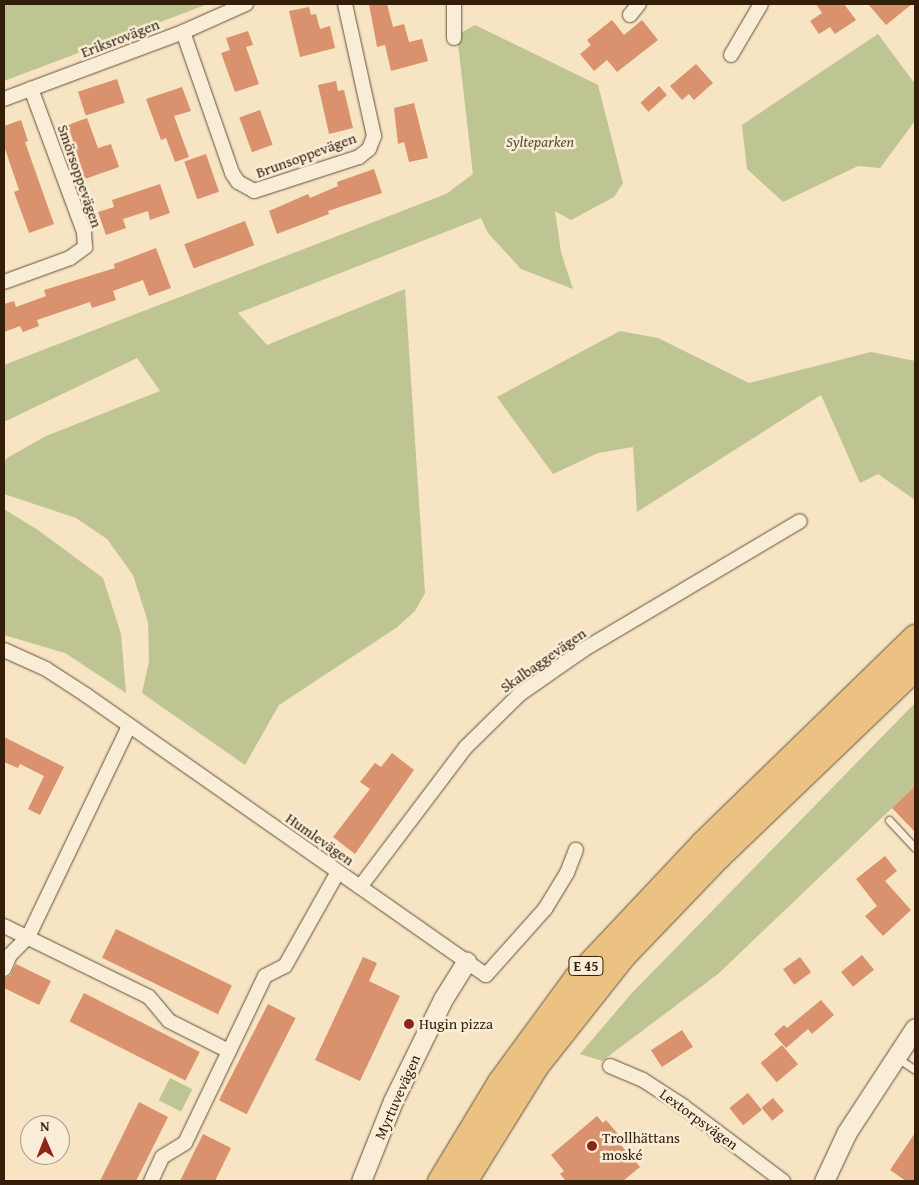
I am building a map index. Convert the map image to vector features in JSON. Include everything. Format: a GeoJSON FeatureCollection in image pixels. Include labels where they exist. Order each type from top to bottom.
{"type":"FeatureCollection","features":[{"type":"Feature","properties":{"kind":"highway","name":"E 45"},"geometry":{"type":"LineString","coordinates":[[440,1181],[500,1082],[576,978],[703,843],[915,637]]}},
{"type":"Feature","properties":{"kind":"highway","name":"E 45"},"geometry":{"type":"LineString","coordinates":[[464,1181],[536,1065],[623,955],[718,856],[915,667]]}},
{"type":"Feature","properties":{"kind":"street","name":"Eriksrovägen"},"geometry":{"type":"LineString","coordinates":[[4,100],[183,32],[246,4]]}},
{"type":"Feature","properties":{"kind":"street","name":"Brunsoppevägen"},"geometry":{"type":"LineString","coordinates":[[183,32],[232,173],[238,182],[254,191],[351,160],[369,149],[374,136],[345,4]]}},
{"type":"Feature","properties":{"kind":"street"},"geometry":{"type":"LineString","coordinates":[[454,4],[454,38]]}},
{"type":"Feature","properties":{"kind":"street"},"geometry":{"type":"LineString","coordinates":[[630,15],[639,4]]}},
{"type":"Feature","properties":{"kind":"street"},"geometry":{"type":"LineString","coordinates":[[731,55],[761,4]]}},
{"type":"Feature","properties":{"kind":"street","name":"Smörsoppevägen"},"geometry":{"type":"LineString","coordinates":[[4,282],[70,258],[85,247],[84,232],[31,89]]}},
{"type":"Feature","properties":{"kind":"street","name":"Skalbaggevägen"},"geometry":{"type":"LineString","coordinates":[[360,887],[466,747],[520,694],[583,650],[800,521]]}},
{"type":"Feature","properties":{"kind":"street","name":"Humlevägen"},"geometry":{"type":"LineString","coordinates":[[4,650],[46,670],[486,975],[545,909],[568,873],[576,850]]}},
{"type":"Feature","properties":{"kind":"street"},"geometry":{"type":"LineString","coordinates":[[4,969],[10,955],[28,938],[129,726]]}},
{"type":"Feature","properties":{"kind":"street"},"geometry":{"type":"LineString","coordinates":[[151,1181],[162,1157],[185,1143],[264,976],[285,966],[338,872]]}},
{"type":"Feature","properties":{"kind":"street"},"geometry":{"type":"LineString","coordinates":[[4,926],[149,997],[168,1021],[229,1051]]}},
{"type":"Feature","properties":{"kind":"street","name":"Myrtuvevägen"},"geometry":{"type":"LineString","coordinates":[[360,1181],[393,1101],[443,1000],[466,962]]}},
{"type":"Feature","properties":{"kind":"street"},"geometry":{"type":"LineString","coordinates":[[824,1181],[847,1132],[915,1028]]}},
{"type":"Feature","properties":{"kind":"street","name":"Lextorpsvägen"},"geometry":{"type":"LineString","coordinates":[[610,1066],[643,1080],[683,1106],[783,1181]]}},
{"type":"Feature","properties":{"kind":"lane"},"geometry":{"type":"LineString","coordinates":[[889,820],[915,848]]}},
{"type":"Feature","properties":{"kind":"lane"},"geometry":{"type":"LineString","coordinates":[[896,1057],[915,1070]]}},
{"type":"Feature","properties":{"kind":"green space"},"geometry":{"type":"Polygon","coordinates":[[[4,4],[208,4],[4,81],[4,4]]]}},
{"type":"Feature","properties":{"kind":"green space","name":"Sylteparken"},"geometry":{"type":"Polygon","coordinates":[[[475,25],[598,85],[623,183],[614,197],[571,220],[555,211],[561,252],[573,289],[521,269],[488,233],[481,218],[238,313],[267,345],[405,289],[425,593],[415,611],[396,628],[279,705],[245,765],[142,693],[149,661],[148,622],[133,575],[107,539],[76,518],[4,494],[4,461],[7,458],[46,436],[160,391],[137,358],[4,422],[4,365],[446,194],[473,174],[457,35],[475,25]]]}},
{"type":"Feature","properties":{"kind":"green space"},"geometry":{"type":"Polygon","coordinates":[[[878,34],[915,84],[915,121],[880,168],[858,166],[783,202],[747,169],[742,125],[878,34]]]}},
{"type":"Feature","properties":{"kind":"green space"},"geometry":{"type":"Polygon","coordinates":[[[620,331],[658,338],[749,383],[871,352],[915,361],[915,500],[878,474],[860,483],[821,395],[637,512],[633,447],[598,453],[553,474],[497,397],[620,331]]]}},
{"type":"Feature","properties":{"kind":"green space"},"geometry":{"type":"Polygon","coordinates":[[[4,509],[38,530],[103,578],[121,634],[126,693],[65,653],[4,635],[4,509]]]}},
{"type":"Feature","properties":{"kind":"green space"},"geometry":{"type":"Polygon","coordinates":[[[915,703],[915,786],[718,974],[602,1061],[580,1054],[631,994],[915,703]]]}},
{"type":"Feature","properties":{"kind":"green space"},"geometry":{"type":"Polygon","coordinates":[[[170,1078],[192,1089],[181,1112],[159,1100],[170,1078]]]}},
{"type":"Feature","properties":{"kind":"building"},"geometry":{"type":"Polygon","coordinates":[[[369,4],[387,4],[393,27],[404,24],[409,42],[422,39],[428,61],[391,71],[385,45],[377,47],[369,4]]]}},
{"type":"Feature","properties":{"kind":"building"},"geometry":{"type":"Polygon","coordinates":[[[816,4],[844,4],[856,20],[835,34],[830,27],[819,34],[810,21],[822,13],[816,4]]]}},
{"type":"Feature","properties":{"kind":"building"},"geometry":{"type":"Polygon","coordinates":[[[868,4],[912,4],[886,25],[868,4]]]}},
{"type":"Feature","properties":{"kind":"building"},"geometry":{"type":"Polygon","coordinates":[[[309,7],[311,15],[316,14],[320,29],[330,26],[335,48],[300,57],[289,11],[309,7]]]}},
{"type":"Feature","properties":{"kind":"building"},"geometry":{"type":"Polygon","coordinates":[[[612,20],[624,35],[642,20],[658,40],[617,72],[607,60],[594,71],[580,54],[591,45],[587,40],[612,20]]]}},
{"type":"Feature","properties":{"kind":"building"},"geometry":{"type":"Polygon","coordinates":[[[248,31],[253,45],[246,47],[259,84],[235,92],[221,53],[230,50],[226,38],[248,31]]]}},
{"type":"Feature","properties":{"kind":"building"},"geometry":{"type":"Polygon","coordinates":[[[696,64],[713,83],[694,100],[689,94],[682,100],[670,86],[696,64]]]}},
{"type":"Feature","properties":{"kind":"building"},"geometry":{"type":"Polygon","coordinates":[[[117,79],[125,103],[86,115],[78,92],[117,79]]]}},
{"type":"Feature","properties":{"kind":"building"},"geometry":{"type":"Polygon","coordinates":[[[336,81],[338,91],[344,90],[353,128],[329,134],[318,85],[336,81]]]}},
{"type":"Feature","properties":{"kind":"building"},"geometry":{"type":"Polygon","coordinates":[[[659,86],[667,95],[648,112],[640,103],[659,86]]]}},
{"type":"Feature","properties":{"kind":"building"},"geometry":{"type":"Polygon","coordinates":[[[182,87],[191,111],[174,116],[189,157],[175,162],[166,138],[161,140],[146,99],[182,87]]]}},
{"type":"Feature","properties":{"kind":"building"},"geometry":{"type":"Polygon","coordinates":[[[414,103],[428,158],[409,162],[404,142],[398,144],[394,108],[414,103]]]}},
{"type":"Feature","properties":{"kind":"building"},"geometry":{"type":"Polygon","coordinates":[[[260,110],[273,145],[252,152],[239,118],[260,110]]]}},
{"type":"Feature","properties":{"kind":"building"},"geometry":{"type":"Polygon","coordinates":[[[87,118],[98,148],[111,144],[119,167],[85,179],[68,125],[87,118]]]}},
{"type":"Feature","properties":{"kind":"building"},"geometry":{"type":"Polygon","coordinates":[[[21,120],[28,141],[25,142],[54,224],[29,233],[14,192],[19,190],[4,146],[4,126],[21,120]]]}},
{"type":"Feature","properties":{"kind":"building"},"geometry":{"type":"Polygon","coordinates":[[[206,154],[219,192],[197,199],[184,161],[206,154]]]}},
{"type":"Feature","properties":{"kind":"building"},"geometry":{"type":"Polygon","coordinates":[[[374,169],[382,193],[328,211],[329,214],[277,234],[269,211],[308,194],[310,198],[338,186],[337,182],[374,169]]]}},
{"type":"Feature","properties":{"kind":"building"},"geometry":{"type":"Polygon","coordinates":[[[160,184],[170,213],[150,220],[148,211],[123,219],[126,228],[106,235],[98,212],[114,207],[112,200],[160,184]]]}},
{"type":"Feature","properties":{"kind":"building"},"geometry":{"type":"Polygon","coordinates":[[[245,221],[254,245],[194,269],[184,244],[245,221]]]}},
{"type":"Feature","properties":{"kind":"building"},"geometry":{"type":"Polygon","coordinates":[[[156,248],[171,288],[149,296],[143,280],[113,291],[116,300],[92,308],[90,302],[37,320],[39,326],[23,332],[20,326],[4,332],[4,304],[14,301],[16,307],[46,296],[44,290],[115,268],[114,264],[156,248]]]}},
{"type":"Feature","properties":{"kind":"building"},"geometry":{"type":"Polygon","coordinates":[[[4,737],[64,767],[40,815],[28,809],[44,776],[20,764],[18,768],[4,762],[4,737]]]}},
{"type":"Feature","properties":{"kind":"building"},"geometry":{"type":"Polygon","coordinates":[[[392,753],[414,770],[355,854],[333,837],[370,789],[360,782],[375,763],[381,767],[392,753]]]}},
{"type":"Feature","properties":{"kind":"building"},"geometry":{"type":"Polygon","coordinates":[[[915,786],[915,832],[892,808],[915,786]]]}},
{"type":"Feature","properties":{"kind":"building"},"geometry":{"type":"Polygon","coordinates":[[[885,856],[897,871],[885,881],[911,910],[883,936],[865,916],[877,906],[856,879],[885,856]]]}},
{"type":"Feature","properties":{"kind":"building"},"geometry":{"type":"Polygon","coordinates":[[[116,929],[232,986],[218,1014],[102,958],[116,929]]]}},
{"type":"Feature","properties":{"kind":"building"},"geometry":{"type":"Polygon","coordinates":[[[862,955],[874,970],[853,987],[841,972],[862,955]]]}},
{"type":"Feature","properties":{"kind":"building"},"geometry":{"type":"Polygon","coordinates":[[[363,957],[377,963],[369,981],[400,996],[360,1081],[315,1060],[363,957]]]}},
{"type":"Feature","properties":{"kind":"building"},"geometry":{"type":"Polygon","coordinates":[[[800,957],[811,972],[794,985],[783,969],[800,957]]]}},
{"type":"Feature","properties":{"kind":"building"},"geometry":{"type":"Polygon","coordinates":[[[16,964],[51,981],[39,1005],[4,988],[5,978],[10,976],[16,964]]]}},
{"type":"Feature","properties":{"kind":"building"},"geometry":{"type":"Polygon","coordinates":[[[84,993],[200,1052],[185,1081],[69,1022],[84,993]]]}},
{"type":"Feature","properties":{"kind":"building"},"geometry":{"type":"Polygon","coordinates":[[[821,1000],[834,1015],[812,1034],[808,1029],[786,1048],[774,1034],[784,1025],[787,1028],[821,1000]]]}},
{"type":"Feature","properties":{"kind":"building"},"geometry":{"type":"Polygon","coordinates":[[[268,1004],[296,1018],[247,1114],[219,1100],[268,1004]]]}},
{"type":"Feature","properties":{"kind":"building"},"geometry":{"type":"Polygon","coordinates":[[[682,1030],[693,1047],[662,1067],[651,1050],[682,1030]]]}},
{"type":"Feature","properties":{"kind":"building"},"geometry":{"type":"Polygon","coordinates":[[[782,1045],[798,1064],[777,1082],[761,1063],[782,1045]]]}},
{"type":"Feature","properties":{"kind":"building"},"geometry":{"type":"Polygon","coordinates":[[[748,1093],[762,1110],[743,1125],[729,1108],[748,1093]]]}},
{"type":"Feature","properties":{"kind":"building"},"geometry":{"type":"Polygon","coordinates":[[[773,1098],[784,1111],[772,1121],[762,1108],[773,1098]]]}},
{"type":"Feature","properties":{"kind":"building"},"geometry":{"type":"Polygon","coordinates":[[[139,1102],[168,1117],[136,1181],[100,1181],[139,1102]]]}},
{"type":"Feature","properties":{"kind":"building","name":"Trollhättans moské"},"geometry":{"type":"Polygon","coordinates":[[[597,1116],[603,1123],[606,1120],[618,1134],[614,1137],[640,1167],[623,1181],[566,1181],[560,1174],[564,1171],[551,1155],[597,1116]]]}},
{"type":"Feature","properties":{"kind":"building"},"geometry":{"type":"Polygon","coordinates":[[[915,1133],[915,1181],[906,1181],[890,1170],[915,1133]]]}},
{"type":"Feature","properties":{"kind":"building"},"geometry":{"type":"Polygon","coordinates":[[[203,1134],[231,1148],[215,1181],[180,1181],[203,1134]]]}},
{"type":"Feature","properties":{"kind":"place","name":"Hugin pizza"},"geometry":{"type":"Point","coordinates":[409,1024]}},
{"type":"Feature","properties":{"kind":"place","name":"Trollhättans moské"},"geometry":{"type":"Point","coordinates":[592,1146]}}]}
